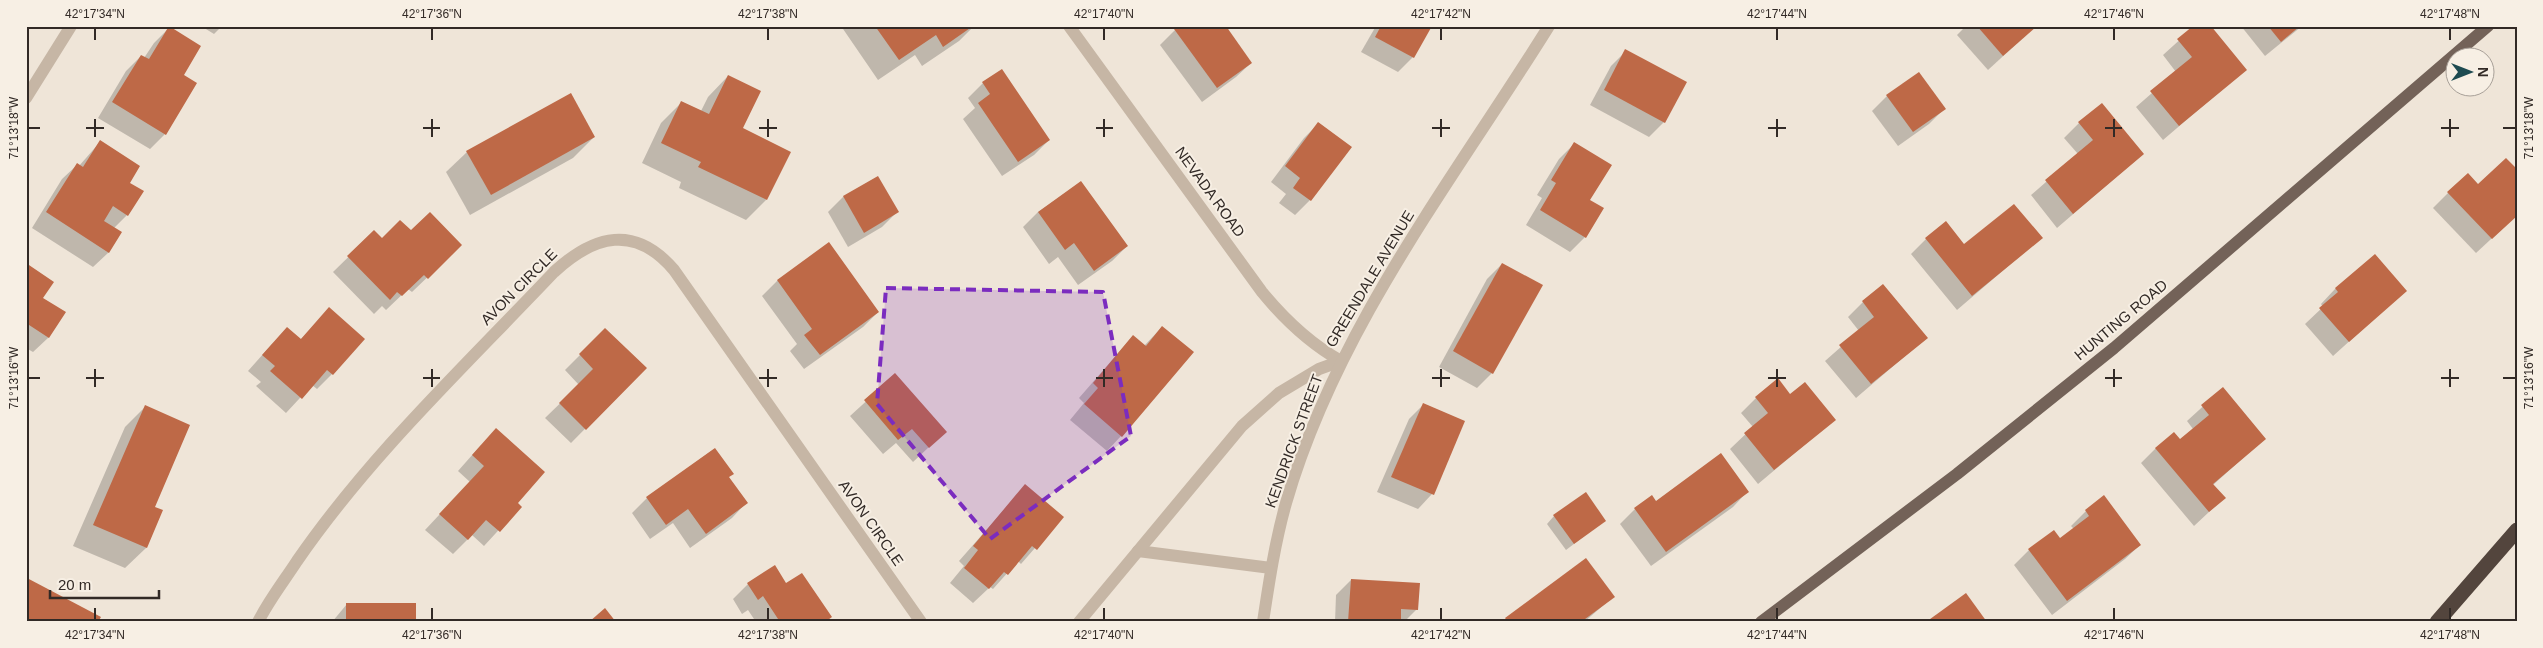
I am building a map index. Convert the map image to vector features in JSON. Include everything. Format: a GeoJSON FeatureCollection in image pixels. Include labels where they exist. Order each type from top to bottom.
{"type":"FeatureCollection","features":[{"type":"Feature","properties":{"kind":"highway"},"geometry":{"type":"LineString","coordinates":[[2437,622],[2517,530]]}},
{"type":"Feature","properties":{"kind":"main road","name":"HUNTING ROAD"},"geometry":{"type":"LineString","coordinates":[[1761,622],[1957,474],[2106,354],[2210,267],[2488,26]]}},
{"type":"Feature","properties":{"kind":"street"},"geometry":{"type":"LineString","coordinates":[[26,98],[71,26]]}},
{"type":"Feature","properties":{"kind":"street","name":"NEVADA ROAD"},"geometry":{"type":"LineString","coordinates":[[1069,26],[1262,292],[1293,327],[1324,351],[1342,361]]}},
{"type":"Feature","properties":{"kind":"street","name":"GREENDALE AVENUE"},"geometry":{"type":"LineString","coordinates":[[1079,622],[1242,426],[1278,393],[1300,379],[1342,361],[1395,265],[1549,26]]}},
{"type":"Feature","properties":{"kind":"street","name":"AVON CIRCLE"},"geometry":{"type":"LineString","coordinates":[[258,622],[325,523],[397,438],[554,272],[580,252],[610,239],[626,240],[651,249],[664,258],[674,270],[921,622]]}},
{"type":"Feature","properties":{"kind":"street","name":"KENDRICK STREET"},"geometry":{"type":"LineString","coordinates":[[1264,622],[1271,568],[1286,503],[1294,477],[1342,361]]}},
{"type":"Feature","properties":{"kind":"street"},"geometry":{"type":"LineString","coordinates":[[1138,551],[1271,568]]}},
{"type":"Feature","properties":{"kind":"highlighted area"},"geometry":{"type":"Polygon","coordinates":[[[886,288],[1103,292],[1131,436],[990,539],[877,404],[886,288]]]}},
{"type":"Feature","properties":{"kind":"building"},"geometry":{"type":"Polygon","coordinates":[[[169,26],[201,46],[184,75],[197,83],[166,135],[112,102],[141,55],[149,59],[169,26]]]}},
{"type":"Feature","properties":{"kind":"building"},"geometry":{"type":"Polygon","coordinates":[[[875,26],[973,26],[943,47],[936,35],[899,60],[875,26]]]}},
{"type":"Feature","properties":{"kind":"building"},"geometry":{"type":"Polygon","coordinates":[[[1179,26],[1226,26],[1252,63],[1217,88],[1174,29],[1179,26]]]}},
{"type":"Feature","properties":{"kind":"building"},"geometry":{"type":"Polygon","coordinates":[[[1381,26],[1432,26],[1414,58],[1375,37],[1381,26]]]}},
{"type":"Feature","properties":{"kind":"building"},"geometry":{"type":"Polygon","coordinates":[[[1977,26],[2037,26],[2003,56],[1977,26]]]}},
{"type":"Feature","properties":{"kind":"building"},"geometry":{"type":"Polygon","coordinates":[[[2193,26],[2211,26],[2247,70],[2179,126],[2150,91],[2192,57],[2177,39],[2193,26]]]}},
{"type":"Feature","properties":{"kind":"building"},"geometry":{"type":"Polygon","coordinates":[[[2268,26],[2300,26],[2281,42],[2268,26]]]}},
{"type":"Feature","properties":{"kind":"building"},"geometry":{"type":"Polygon","coordinates":[[[1625,49],[1687,82],[1665,123],[1604,90],[1625,49]]]}},
{"type":"Feature","properties":{"kind":"building"},"geometry":{"type":"Polygon","coordinates":[[[1002,69],[1050,140],[1018,162],[978,103],[990,94],[982,82],[1002,69]]]}},
{"type":"Feature","properties":{"kind":"building"},"geometry":{"type":"Polygon","coordinates":[[[1919,72],[1946,109],[1913,132],[1886,95],[1919,72]]]}},
{"type":"Feature","properties":{"kind":"building"},"geometry":{"type":"Polygon","coordinates":[[[728,75],[761,91],[743,128],[791,152],[767,200],[698,167],[701,162],[661,143],[681,101],[709,114],[728,75]]]}},
{"type":"Feature","properties":{"kind":"building"},"geometry":{"type":"Polygon","coordinates":[[[571,93],[595,137],[491,195],[466,151],[571,93]]]}},
{"type":"Feature","properties":{"kind":"building"},"geometry":{"type":"Polygon","coordinates":[[[2102,103],[2144,154],[2073,214],[2045,180],[2093,140],[2078,122],[2102,103]]]}},
{"type":"Feature","properties":{"kind":"building"},"geometry":{"type":"Polygon","coordinates":[[[1318,122],[1352,147],[1311,201],[1293,188],[1300,178],[1285,166],[1318,122]]]}},
{"type":"Feature","properties":{"kind":"building"},"geometry":{"type":"Polygon","coordinates":[[[100,140],[140,166],[130,183],[144,191],[128,216],[113,206],[104,221],[122,232],[109,253],[46,212],[77,163],[83,167],[100,140]]]}},
{"type":"Feature","properties":{"kind":"building"},"geometry":{"type":"Polygon","coordinates":[[[1574,142],[1612,165],[1590,200],[1604,208],[1586,238],[1540,210],[1556,183],[1551,180],[1574,142]]]}},
{"type":"Feature","properties":{"kind":"building"},"geometry":{"type":"Polygon","coordinates":[[[2506,158],[2517,169],[2517,216],[2492,239],[2447,192],[2468,173],[2478,184],[2506,158]]]}},
{"type":"Feature","properties":{"kind":"building"},"geometry":{"type":"Polygon","coordinates":[[[878,176],[899,212],[864,233],[843,196],[878,176]]]}},
{"type":"Feature","properties":{"kind":"building"},"geometry":{"type":"Polygon","coordinates":[[[1081,181],[1128,246],[1094,271],[1074,243],[1065,250],[1038,212],[1081,181]]]}},
{"type":"Feature","properties":{"kind":"building"},"geometry":{"type":"Polygon","coordinates":[[[2014,204],[2043,238],[1972,296],[1925,238],[1946,221],[1964,244],[2014,204]]]}},
{"type":"Feature","properties":{"kind":"building"},"geometry":{"type":"Polygon","coordinates":[[[430,212],[462,245],[428,279],[424,275],[402,296],[397,292],[390,300],[347,256],[374,230],[382,238],[400,220],[411,230],[430,212]]]}},
{"type":"Feature","properties":{"kind":"building"},"geometry":{"type":"Polygon","coordinates":[[[829,242],[879,312],[820,355],[804,335],[812,329],[777,280],[829,242]]]}},
{"type":"Feature","properties":{"kind":"building"},"geometry":{"type":"Polygon","coordinates":[[[2375,254],[2407,291],[2349,342],[2319,308],[2338,292],[2335,288],[2375,254]]]}},
{"type":"Feature","properties":{"kind":"building"},"geometry":{"type":"Polygon","coordinates":[[[26,263],[54,282],[43,298],[66,312],[49,338],[26,323],[26,263]]]}},
{"type":"Feature","properties":{"kind":"building"},"geometry":{"type":"Polygon","coordinates":[[[1502,263],[1543,285],[1493,374],[1453,351],[1502,263]]]}},
{"type":"Feature","properties":{"kind":"building"},"geometry":{"type":"Polygon","coordinates":[[[1883,284],[1928,338],[1871,384],[1839,345],[1874,317],[1862,301],[1883,284]]]}},
{"type":"Feature","properties":{"kind":"building"},"geometry":{"type":"Polygon","coordinates":[[[329,307],[365,339],[333,375],[327,370],[302,399],[270,371],[275,366],[262,355],[287,327],[301,339],[329,307]]]}},
{"type":"Feature","properties":{"kind":"building"},"geometry":{"type":"Polygon","coordinates":[[[1162,326],[1194,352],[1122,437],[1084,404],[1098,388],[1093,383],[1133,335],[1146,346],[1162,326]]]}},
{"type":"Feature","properties":{"kind":"building"},"geometry":{"type":"Polygon","coordinates":[[[605,328],[647,368],[586,430],[559,403],[593,369],[579,354],[605,328]]]}},
{"type":"Feature","properties":{"kind":"building"},"geometry":{"type":"Polygon","coordinates":[[[895,373],[947,432],[929,448],[912,429],[898,440],[864,400],[895,373]]]}},
{"type":"Feature","properties":{"kind":"building"},"geometry":{"type":"Polygon","coordinates":[[[1778,378],[1790,394],[1805,382],[1836,420],[1774,470],[1744,433],[1768,413],[1755,397],[1778,378]]]}},
{"type":"Feature","properties":{"kind":"building"},"geometry":{"type":"Polygon","coordinates":[[[2223,387],[2266,439],[2213,484],[2226,498],[2209,512],[2155,448],[2174,432],[2180,439],[2209,415],[2201,405],[2223,387]]]}},
{"type":"Feature","properties":{"kind":"building"},"geometry":{"type":"Polygon","coordinates":[[[1423,403],[1465,421],[1434,495],[1391,477],[1423,403]]]}},
{"type":"Feature","properties":{"kind":"building"},"geometry":{"type":"Polygon","coordinates":[[[145,405],[190,425],[155,507],[163,510],[147,548],[93,525],[145,405]]]}},
{"type":"Feature","properties":{"kind":"building"},"geometry":{"type":"Polygon","coordinates":[[[496,428],[545,472],[518,503],[522,507],[500,532],[486,520],[468,540],[439,514],[484,466],[472,455],[496,428]]]}},
{"type":"Feature","properties":{"kind":"building"},"geometry":{"type":"Polygon","coordinates":[[[715,448],[734,474],[729,477],[748,503],[706,534],[688,509],[666,525],[646,497],[715,448]]]}},
{"type":"Feature","properties":{"kind":"building"},"geometry":{"type":"Polygon","coordinates":[[[1721,453],[1749,492],[1666,552],[1634,508],[1652,495],[1656,501],[1721,453]]]}},
{"type":"Feature","properties":{"kind":"building"},"geometry":{"type":"Polygon","coordinates":[[[1025,484],[1064,517],[1037,550],[1032,546],[1008,575],[1004,572],[989,589],[964,568],[978,550],[973,546],[1025,484]]]}},
{"type":"Feature","properties":{"kind":"building"},"geometry":{"type":"Polygon","coordinates":[[[1586,492],[1606,521],[1574,544],[1553,515],[1586,492]]]}},
{"type":"Feature","properties":{"kind":"building"},"geometry":{"type":"Polygon","coordinates":[[[2104,495],[2141,545],[2067,601],[2028,549],[2054,530],[2060,538],[2089,516],[2085,510],[2104,495]]]}},
{"type":"Feature","properties":{"kind":"building"},"geometry":{"type":"Polygon","coordinates":[[[1586,558],[1615,597],[1581,622],[1508,622],[1505,618],[1586,558]]]}},
{"type":"Feature","properties":{"kind":"building"},"geometry":{"type":"Polygon","coordinates":[[[775,565],[786,583],[802,573],[832,617],[825,622],[780,622],[763,596],[758,600],[747,583],[775,565]]]}},
{"type":"Feature","properties":{"kind":"building"},"geometry":{"type":"Polygon","coordinates":[[[27,578],[101,617],[98,622],[26,622],[27,578]]]}},
{"type":"Feature","properties":{"kind":"building"},"geometry":{"type":"Polygon","coordinates":[[[1351,579],[1420,583],[1418,610],[1401,609],[1401,622],[1348,622],[1351,579]]]}},
{"type":"Feature","properties":{"kind":"building"},"geometry":{"type":"Polygon","coordinates":[[[1966,593],[1987,622],[1926,622],[1966,593]]]}},
{"type":"Feature","properties":{"kind":"building"},"geometry":{"type":"Polygon","coordinates":[[[346,603],[416,603],[416,622],[346,622],[346,603]]]}},
{"type":"Feature","properties":{"kind":"building"},"geometry":{"type":"Polygon","coordinates":[[[605,608],[616,622],[589,622],[605,608]]]}}]}
